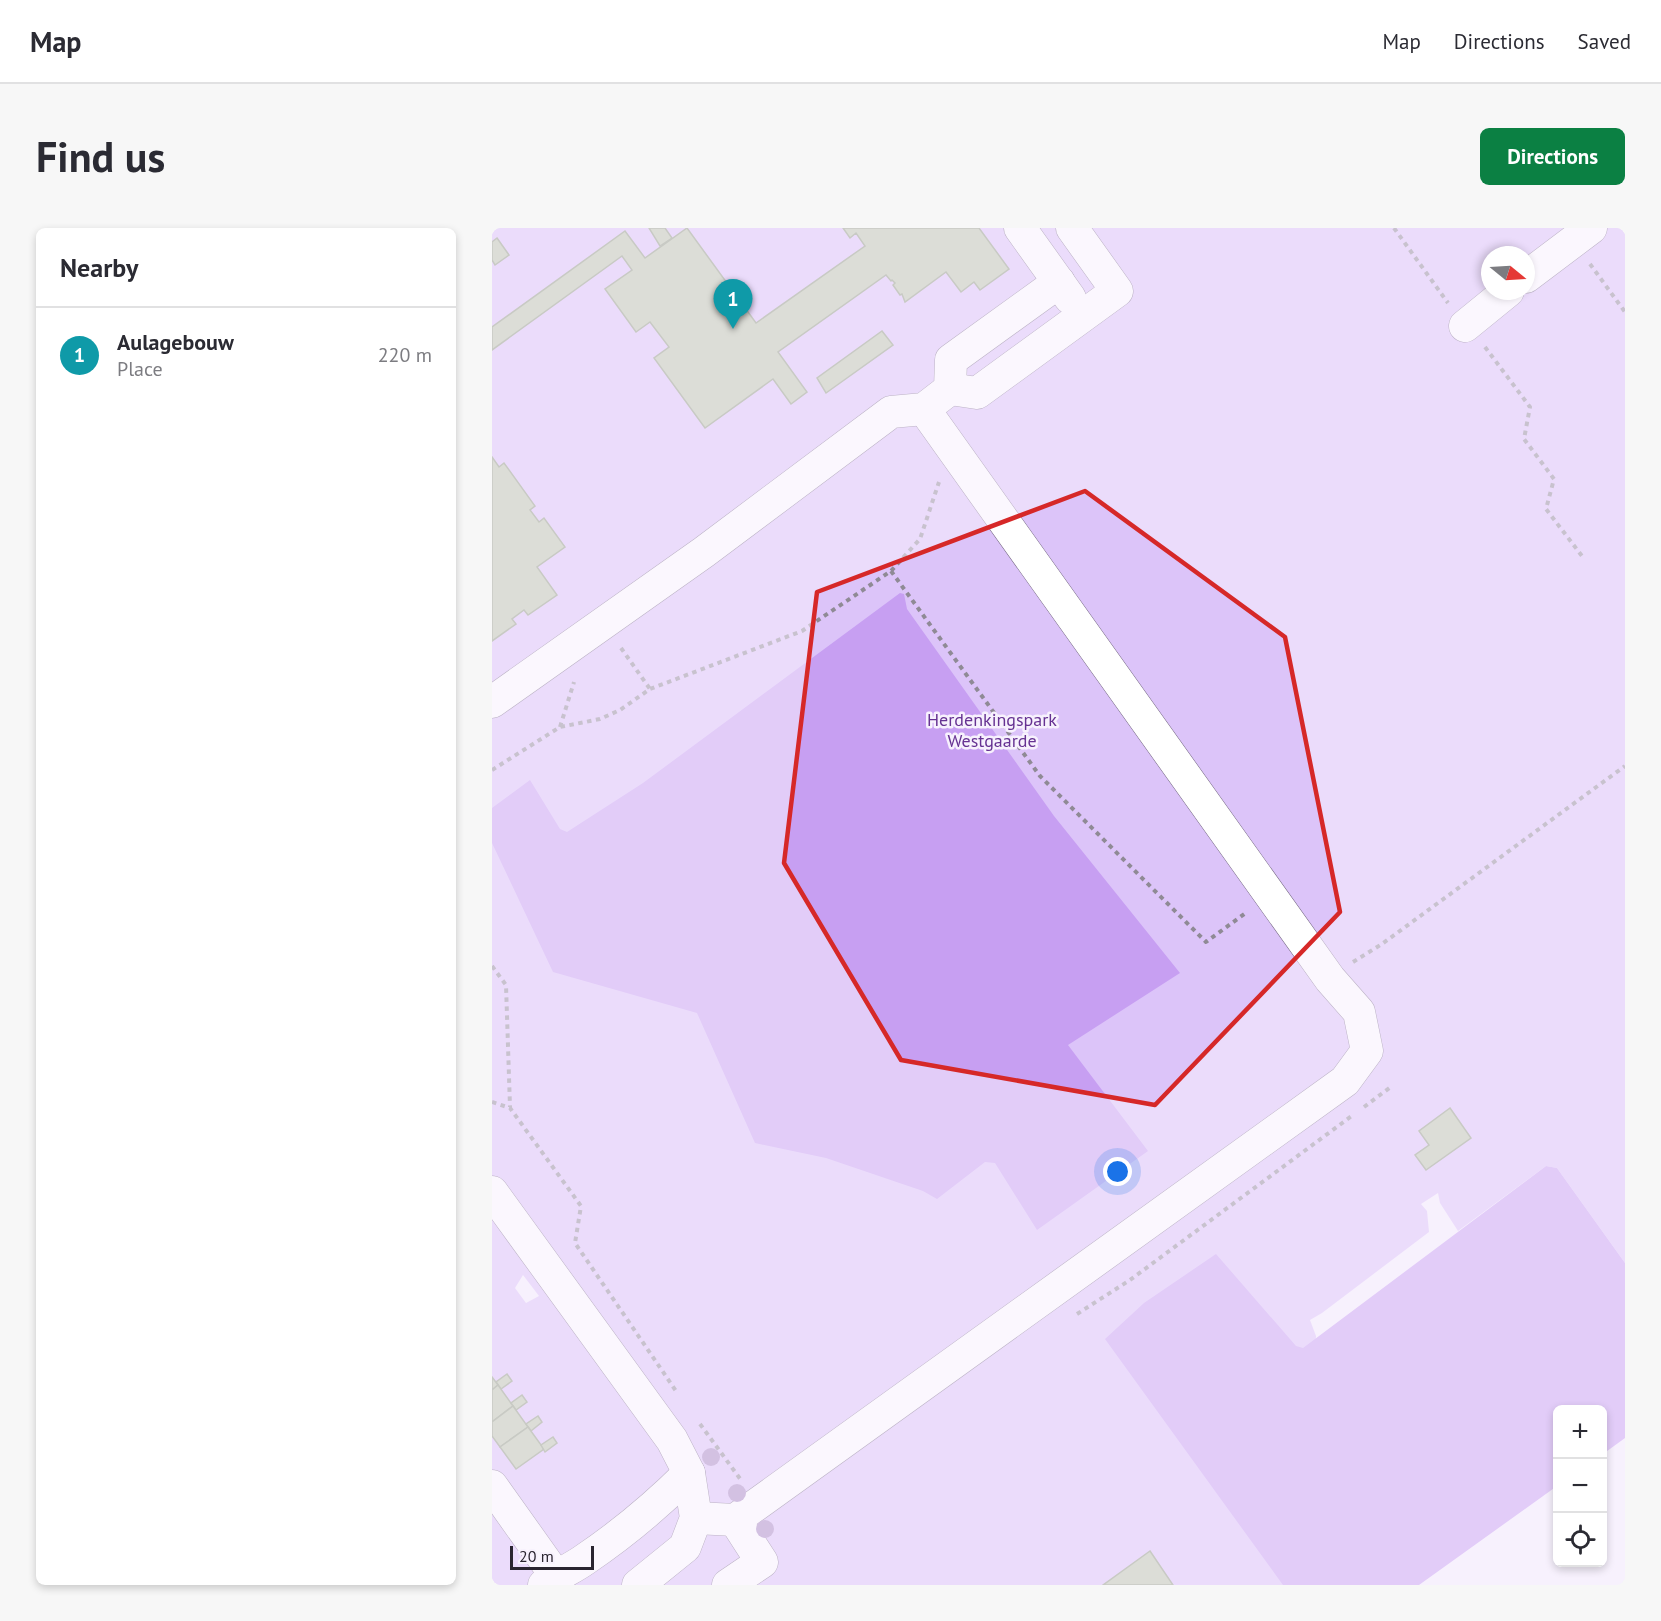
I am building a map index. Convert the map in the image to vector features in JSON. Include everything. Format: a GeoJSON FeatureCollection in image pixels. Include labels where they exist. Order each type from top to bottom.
{"type":"FeatureCollection","features":[{"type":"Feature","properties":{"kind":"street"},"geometry":{"type":"LineString","coordinates":[[1020,228],[1083,316]]}},
{"type":"Feature","properties":{"kind":"street"},"geometry":{"type":"LineString","coordinates":[[492,702],[704,552],[891,412],[924,409],[950,389],[977,393],[1117,291],[1072,228]]}},
{"type":"Feature","properties":{"kind":"street"},"geometry":{"type":"LineString","coordinates":[[1535,270],[1582,234]]}},
{"type":"Feature","properties":{"kind":"street"},"geometry":{"type":"LineString","coordinates":[[950,389],[951,360],[1059,282]]}},
{"type":"Feature","properties":{"kind":"street"},"geometry":{"type":"LineString","coordinates":[[1465,326],[1497,300]]}},
{"type":"Feature","properties":{"kind":"street"},"geometry":{"type":"LineString","coordinates":[[696,1518],[746,1512],[1345,1081],[1367,1051],[1359,1012],[1330,979],[924,409]]}},
{"type":"Feature","properties":{"kind":"street"},"geometry":{"type":"LineString","coordinates":[[492,1192],[672,1440],[689,1473],[696,1518],[685,1547],[638,1585]]}},
{"type":"Feature","properties":{"kind":"street"},"geometry":{"type":"LineString","coordinates":[[492,1486],[561,1574],[663,1498],[689,1473]]}},
{"type":"Feature","properties":{"kind":"street"},"geometry":{"type":"LineString","coordinates":[[728,1585],[762,1562],[746,1512]]}},
{"type":"Feature","properties":{"kind":"path"},"geometry":{"type":"LineString","coordinates":[[1394,228],[1465,326],[1483,344],[1530,407],[1524,440],[1554,479],[1546,509],[1582,556]]}},
{"type":"Feature","properties":{"kind":"path"},"geometry":{"type":"LineString","coordinates":[[1582,234],[1625,312]]}},
{"type":"Feature","properties":{"kind":"path"},"geometry":{"type":"LineString","coordinates":[[492,770],[560,728],[600,720],[620,710],[650,689],[802,631],[891,571],[920,539],[951,447]]}},
{"type":"Feature","properties":{"kind":"path"},"geometry":{"type":"LineString","coordinates":[[891,571],[1040,776],[1206,942],[1270,895]]}},
{"type":"Feature","properties":{"kind":"path"},"geometry":{"type":"LineString","coordinates":[[620,647],[650,689]]}},
{"type":"Feature","properties":{"kind":"path"},"geometry":{"type":"LineString","coordinates":[[1330,979],[1382,944],[1625,766]]}},
{"type":"Feature","properties":{"kind":"path"},"geometry":{"type":"LineString","coordinates":[[492,966],[506,985],[510,1108],[580,1206],[575,1243],[681,1397]]}},
{"type":"Feature","properties":{"kind":"path"},"geometry":{"type":"LineString","coordinates":[[492,1102],[510,1108]]}},
{"type":"Feature","properties":{"kind":"path"},"geometry":{"type":"LineString","coordinates":[[695,1417],[746,1512]]}},
{"type":"Feature","properties":{"kind":"highlighted area"},"geometry":{"type":"Polygon","coordinates":[[[1085,491],[1285,637],[1340,912],[1155,1105],[901,1060],[784,863],[817,592],[1085,491]]]}},
{"type":"Feature","properties":{"kind":"green space","name":"Herdenkingspark Westgaarde"},"geometry":{"type":"Polygon","coordinates":[[[492,228],[1625,228],[1625,1263],[1557,1168],[1546,1166],[1458,1231],[1440,1203],[1438,1193],[1421,1204],[1427,1211],[1429,1232],[1310,1320],[1316,1336],[1307,1585],[492,1585],[492,228]],[[523,1275],[515,1288],[526,1303],[539,1296],[523,1275]]]}},
{"type":"Feature","properties":{"kind":"shaded area"},"geometry":{"type":"Polygon","coordinates":[[[900,593],[904,594],[907,609],[1054,816],[1180,973],[1068,1045],[1148,1151],[1037,1230],[995,1163],[985,1162],[937,1199],[923,1191],[826,1158],[755,1143],[697,1013],[553,972],[492,843],[492,808],[530,780],[560,829],[567,832],[643,783],[900,593]]]}},
{"type":"Feature","properties":{"kind":"shaded area"},"geometry":{"type":"Polygon","coordinates":[[[1546,1166],[1557,1168],[1625,1263],[1625,1438],[1607,1451],[1607,1405],[1553,1405],[1553,1489],[1419,1585],[1283,1585],[1105,1339],[1144,1303],[1216,1254],[1296,1346],[1303,1348],[1546,1166]]]}},
{"type":"Feature","properties":{"kind":"building"},"geometry":{"type":"Polygon","coordinates":[[[649,228],[665,228],[672,238],[660,246],[649,228]]]}},
{"type":"Feature","properties":{"kind":"building"},"geometry":{"type":"Polygon","coordinates":[[[687,228],[756,323],[865,246],[856,233],[850,238],[843,228],[979,228],[1009,269],[980,290],[974,282],[961,292],[946,272],[905,302],[902,294],[900,295],[893,285],[895,283],[886,275],[778,352],[807,392],[791,404],[773,379],[705,428],[654,358],[669,347],[650,322],[636,332],[605,289],[632,270],[622,256],[492,350],[492,327],[625,231],[645,258],[687,228]]]}},
{"type":"Feature","properties":{"kind":"building"},"geometry":{"type":"Polygon","coordinates":[[[497,238],[509,255],[495,265],[492,260],[492,242],[497,238]]]}},
{"type":"Feature","properties":{"kind":"building"},"geometry":{"type":"Polygon","coordinates":[[[882,331],[893,345],[826,393],[817,378],[882,331]]]}},
{"type":"Feature","properties":{"kind":"building"},"geometry":{"type":"Polygon","coordinates":[[[492,457],[499,467],[504,463],[535,506],[530,510],[539,522],[544,518],[565,547],[537,567],[557,595],[528,615],[524,610],[512,619],[516,624],[492,641],[492,457]]]}},
{"type":"Feature","properties":{"kind":"building"},"geometry":{"type":"Polygon","coordinates":[[[1450,1108],[1471,1138],[1426,1170],[1415,1155],[1429,1145],[1419,1131],[1450,1108]]]}},
{"type":"Feature","properties":{"kind":"building"},"geometry":{"type":"Polygon","coordinates":[[[507,1374],[512,1381],[501,1389],[496,1382],[507,1374]]]}},
{"type":"Feature","properties":{"kind":"building"},"geometry":{"type":"Polygon","coordinates":[[[492,1377],[498,1385],[492,1390],[492,1377]]]}},
{"type":"Feature","properties":{"kind":"building"},"geometry":{"type":"Polygon","coordinates":[[[498,1385],[513,1406],[492,1422],[492,1390],[498,1385]]]}},
{"type":"Feature","properties":{"kind":"building"},"geometry":{"type":"Polygon","coordinates":[[[522,1395],[527,1402],[516,1410],[511,1403],[522,1395]]]}},
{"type":"Feature","properties":{"kind":"building"},"geometry":{"type":"Polygon","coordinates":[[[513,1406],[528,1427],[500,1447],[492,1436],[492,1422],[513,1406]]]}},
{"type":"Feature","properties":{"kind":"building"},"geometry":{"type":"Polygon","coordinates":[[[538,1416],[542,1422],[531,1431],[526,1424],[538,1416]]]}},
{"type":"Feature","properties":{"kind":"building"},"geometry":{"type":"Polygon","coordinates":[[[528,1427],[544,1449],[516,1469],[500,1447],[528,1427]]]}},
{"type":"Feature","properties":{"kind":"building"},"geometry":{"type":"Polygon","coordinates":[[[553,1437],[557,1443],[545,1452],[541,1445],[553,1437]]]}},
{"type":"Feature","properties":{"kind":"building"},"geometry":{"type":"Polygon","coordinates":[[[1150,1551],[1173,1585],[1103,1585],[1150,1551]]]}},
{"type":"Feature","properties":{"kind":"place","name":"Aulagebouw"},"geometry":{"type":"Point","coordinates":[733,329]}}]}
